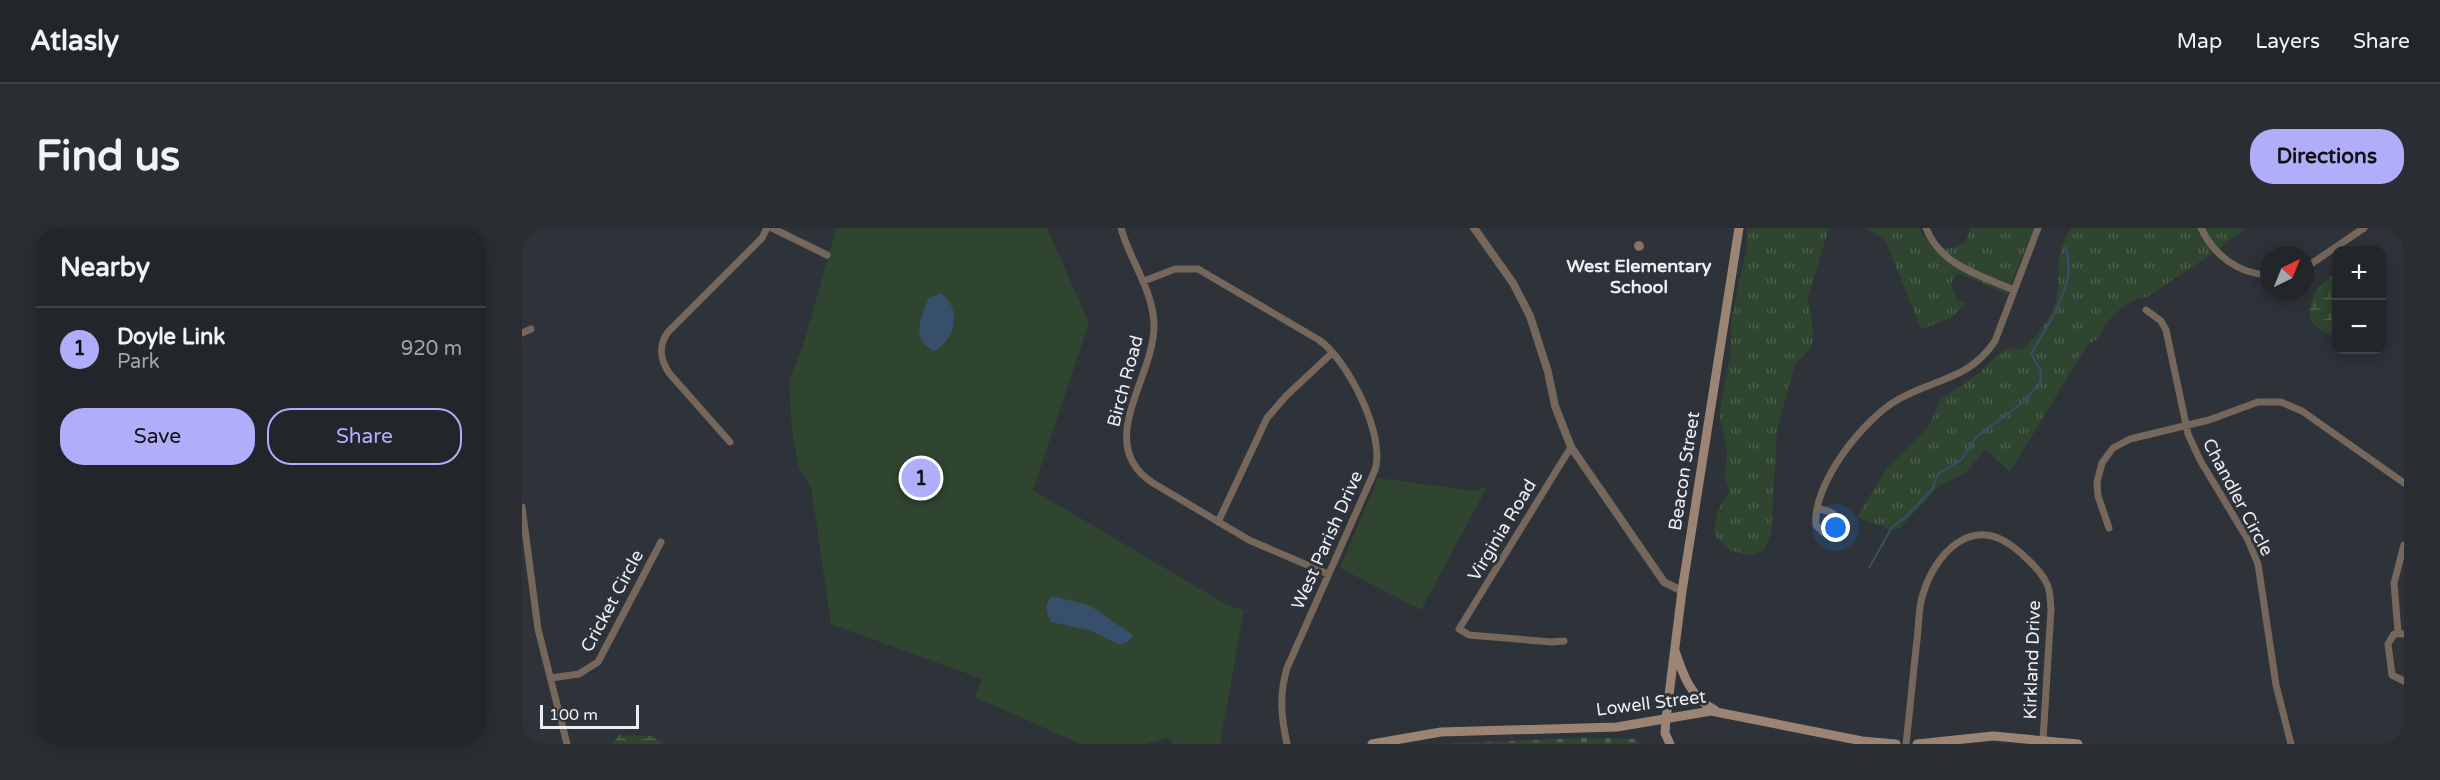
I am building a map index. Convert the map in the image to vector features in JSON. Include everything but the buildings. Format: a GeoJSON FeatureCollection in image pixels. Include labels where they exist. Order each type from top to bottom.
{"type":"FeatureCollection","features":[{"type":"Feature","properties":{"kind":"main road","name":"Beacon Street"},"geometry":{"type":"LineString","coordinates":[[1665,733],[1682,591],[1739,228]]}},
{"type":"Feature","properties":{"kind":"main road"},"geometry":{"type":"LineString","coordinates":[[1674,649],[1686,682],[1696,696],[1705,705],[1723,712]]}},
{"type":"Feature","properties":{"kind":"main road","name":"Lowell Street"},"geometry":{"type":"LineString","coordinates":[[1372,744],[1441,732],[1617,727],[1690,713],[1723,712],[1862,741],[1896,744]]}},
{"type":"Feature","properties":{"kind":"main road"},"geometry":{"type":"LineString","coordinates":[[1665,733],[1670,744]]}},
{"type":"Feature","properties":{"kind":"main road"},"geometry":{"type":"LineString","coordinates":[[1917,744],[1992,736],[2078,744]]}},
{"type":"Feature","properties":{"kind":"street"},"geometry":{"type":"LineString","coordinates":[[730,442],[669,373],[663,362],[661,350],[668,332],[770,228],[827,255]]}},
{"type":"Feature","properties":{"kind":"street","name":"Birch Road"},"geometry":{"type":"LineString","coordinates":[[1121,228],[1144,281],[1153,314],[1153,334],[1126,431],[1127,451],[1137,470],[1146,479],[1264,548],[1328,574]]}},
{"type":"Feature","properties":{"kind":"street"},"geometry":{"type":"LineString","coordinates":[[1474,228],[1513,283],[1530,316],[1548,372],[1555,406],[1571,447],[1664,582],[1682,591]]}},
{"type":"Feature","properties":{"kind":"street"},"geometry":{"type":"LineString","coordinates":[[1926,228],[1939,252],[1954,264],[2014,290]]}},
{"type":"Feature","properties":{"kind":"street"},"geometry":{"type":"LineString","coordinates":[[1819,509],[1837,460],[1882,411],[1901,397],[1966,371],[1986,354],[1995,341],[2038,228]]}},
{"type":"Feature","properties":{"kind":"street"},"geometry":{"type":"LineString","coordinates":[[2201,228],[2212,248],[2230,264],[2251,273],[2260,274]]}},
{"type":"Feature","properties":{"kind":"street"},"geometry":{"type":"LineString","coordinates":[[2314,263],[2346,243],[2364,228]]}},
{"type":"Feature","properties":{"kind":"street","name":"West Parish Drive"},"geometry":{"type":"LineString","coordinates":[[1144,281],[1175,269],[1198,269],[1319,340],[1332,353],[1363,406],[1378,451],[1375,470],[1281,685],[1280,711],[1287,744]]}},
{"type":"Feature","properties":{"kind":"street","name":"Chandler Circle"},"geometry":{"type":"LineString","coordinates":[[2146,310],[2161,321],[2166,330],[2186,426],[2200,460],[2230,508],[2258,564],[2276,685],[2291,744]]}},
{"type":"Feature","properties":{"kind":"street"},"geometry":{"type":"LineString","coordinates":[[522,333],[531,329]]}},
{"type":"Feature","properties":{"kind":"street"},"geometry":{"type":"LineString","coordinates":[[1218,522],[1267,418],[1286,396],[1332,353]]}},
{"type":"Feature","properties":{"kind":"street"},"geometry":{"type":"LineString","coordinates":[[2109,528],[2097,485],[2099,469],[2107,455],[2127,440],[2186,426],[2258,402],[2287,404],[2302,411],[2404,483]]}},
{"type":"Feature","properties":{"kind":"street","name":"Virginia Road"},"geometry":{"type":"LineString","coordinates":[[1564,641],[1469,635],[1459,629],[1571,447]]}},
{"type":"Feature","properties":{"kind":"street"},"geometry":{"type":"LineString","coordinates":[[522,507],[525,559],[538,629],[567,744]]}},
{"type":"Feature","properties":{"kind":"street","name":"Kirkland Drive"},"geometry":{"type":"LineString","coordinates":[[1906,744],[1922,595],[1941,560],[1965,538],[1976,534],[1997,536],[2006,542],[2046,582],[2051,609],[2043,740]]}},
{"type":"Feature","properties":{"kind":"street","name":"Cricket Circle"},"geometry":{"type":"LineString","coordinates":[[550,678],[579,674],[598,662],[661,542]]}},
{"type":"Feature","properties":{"kind":"street"},"geometry":{"type":"LineString","coordinates":[[2404,545],[2394,583],[2401,633],[2391,637],[2388,648],[2392,675],[2404,681]]}},
{"type":"Feature","properties":{"kind":"street"},"geometry":{"type":"LineString","coordinates":[[1660,744],[1665,733]]}},
{"type":"Feature","properties":{"kind":"green space"},"geometry":{"type":"Polygon","coordinates":[[[836,228],[1047,228],[1089,323],[1033,490],[1227,605],[1244,610],[1220,744],[1173,744],[1170,737],[1146,744],[1080,744],[975,697],[982,679],[831,624],[811,487],[799,469],[792,430],[789,381],[806,336],[836,228]]]}},
{"type":"Feature","properties":{"kind":"green space"},"geometry":{"type":"Polygon","coordinates":[[[1747,228],[1829,228],[1808,298],[1813,331],[1812,346],[1795,365],[1777,429],[1771,534],[1764,550],[1750,556],[1728,549],[1714,534],[1717,513],[1729,491],[1725,477],[1727,450],[1720,418],[1721,401],[1730,357],[1732,315],[1747,248],[1747,228]]]}},
{"type":"Feature","properties":{"kind":"green space"},"geometry":{"type":"Polygon","coordinates":[[[1865,228],[1918,228],[1933,248],[1954,248],[1965,243],[1971,228],[2034,228],[2007,294],[1958,273],[1951,283],[1957,300],[1966,303],[1951,318],[1921,329],[1885,240],[1865,228]]]}},
{"type":"Feature","properties":{"kind":"green space"},"geometry":{"type":"Polygon","coordinates":[[[2072,228],[2245,228],[2219,249],[2147,297],[2125,305],[2111,318],[2099,338],[2087,345],[2010,472],[1985,449],[1967,472],[1938,487],[1899,529],[1889,529],[1857,517],[1886,469],[1928,428],[1941,399],[1977,375],[2001,352],[2013,348],[2023,350],[2042,327],[2054,306],[2058,290],[2060,253],[2066,236],[2072,228]]]}},
{"type":"Feature","properties":{"kind":"green space"},"geometry":{"type":"Polygon","coordinates":[[[2332,276],[2332,335],[2321,331],[2310,319],[2312,300],[2324,283],[2332,276]]]}},
{"type":"Feature","properties":{"kind":"green space"},"geometry":{"type":"Polygon","coordinates":[[[1378,478],[1476,491],[1483,487],[1486,489],[1421,610],[1340,568],[1378,478]]]}},
{"type":"Feature","properties":{"kind":"green space"},"geometry":{"type":"Polygon","coordinates":[[[619,735],[654,736],[663,744],[612,744],[619,735]]]}},
{"type":"Feature","properties":{"kind":"green space"},"geometry":{"type":"Polygon","coordinates":[[[1582,738],[1635,739],[1643,744],[1435,744],[1582,738]]]}},
{"type":"Feature","properties":{"kind":"water"},"geometry":{"type":"Polygon","coordinates":[[[940,293],[952,306],[954,323],[948,339],[934,351],[922,341],[920,327],[929,298],[940,293]]]}},
{"type":"Feature","properties":{"kind":"water"},"geometry":{"type":"Polygon","coordinates":[[[1052,596],[1089,605],[1133,635],[1129,641],[1120,645],[1089,630],[1051,622],[1047,609],[1052,596]]]}},
{"type":"Feature","properties":{"kind":"waterway"},"geometry":{"type":"LineString","coordinates":[[1869,568],[1892,527],[1906,517],[1932,489],[1939,473],[1961,460],[1976,437],[2022,403],[2040,383],[2041,371],[2031,354],[2062,297],[2069,269],[2066,247]]}},
{"type":"Feature","properties":{"kind":"place","name":"West Elementary School"},"geometry":{"type":"Point","coordinates":[1639,246]}},
{"type":"Feature","properties":{"kind":"place","name":"Doyle Link"},"geometry":{"type":"Point","coordinates":[921,478]}}]}
